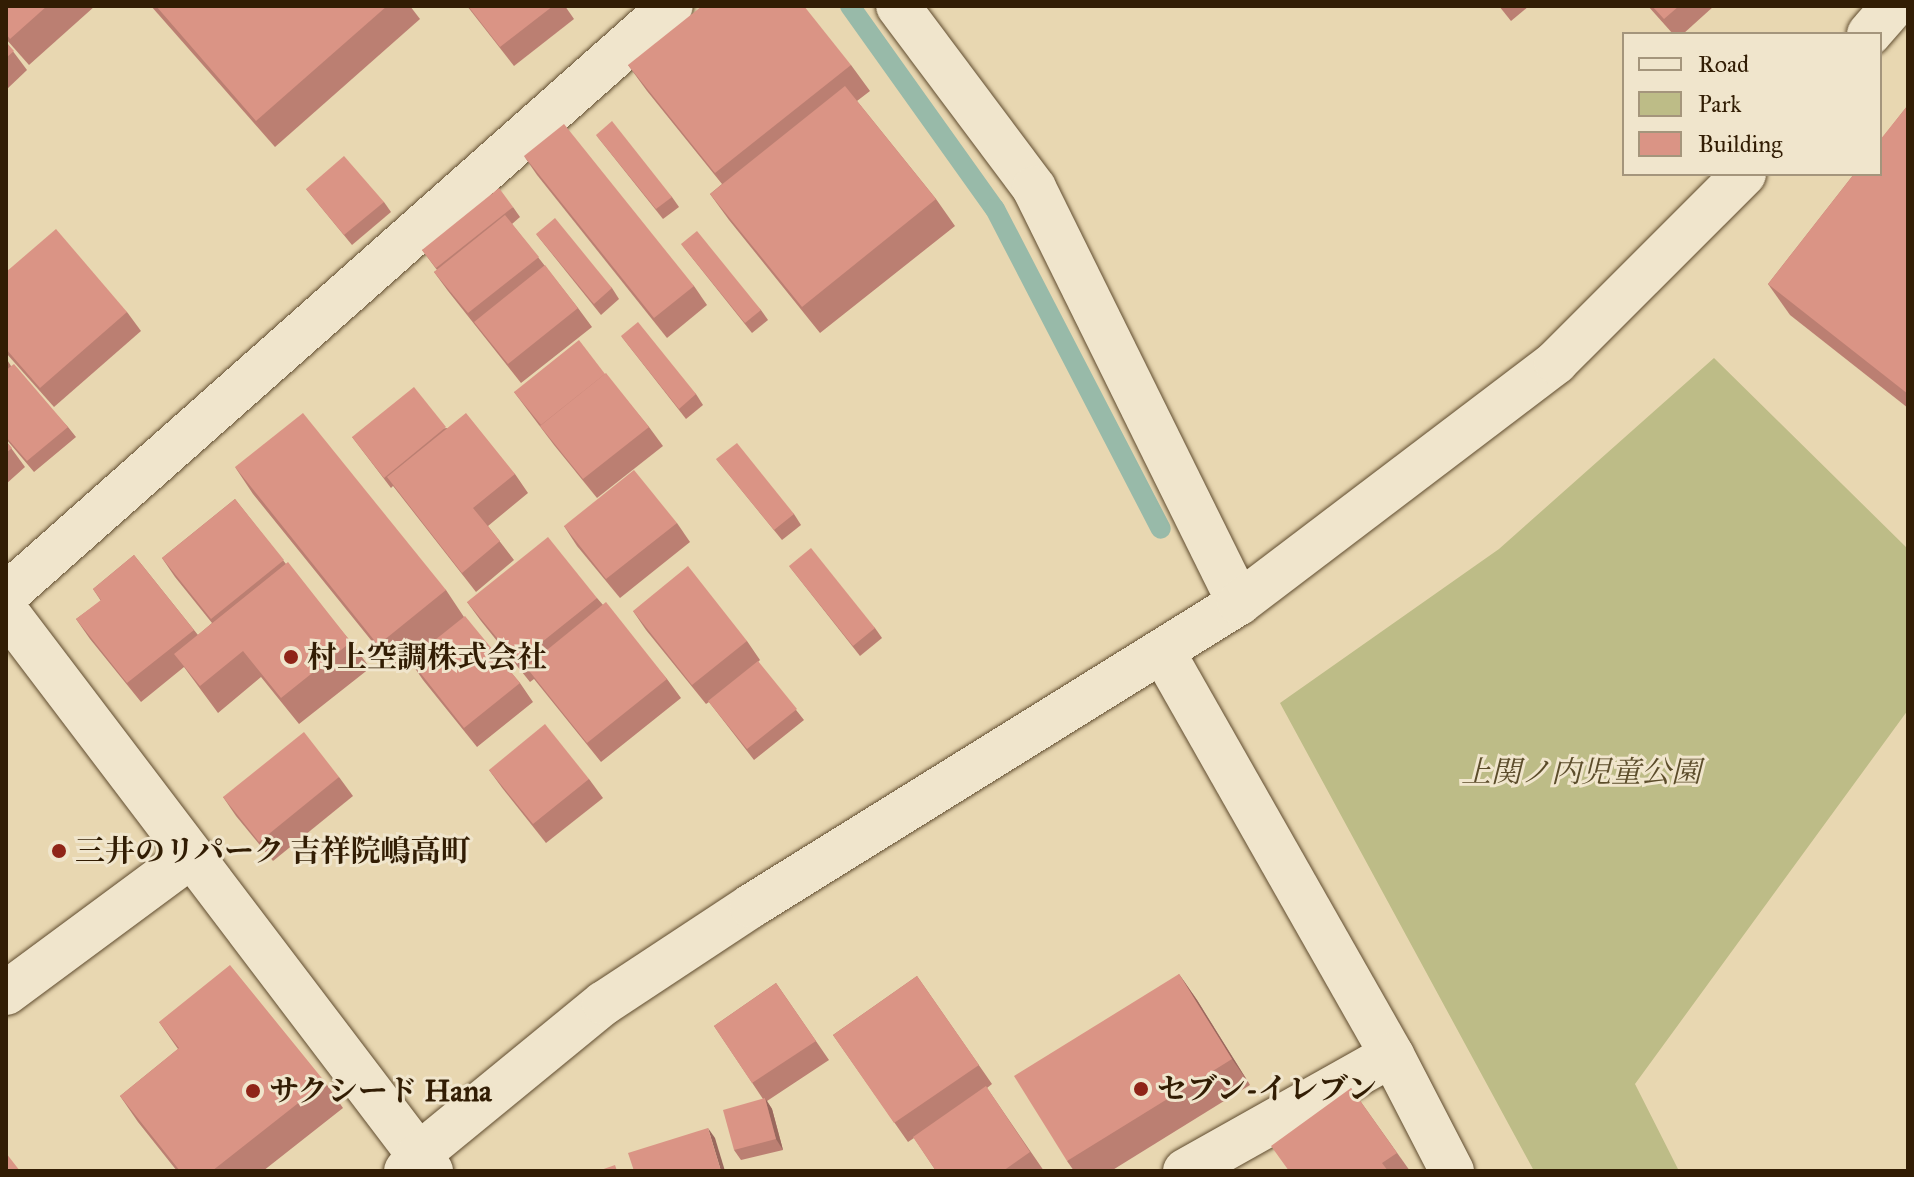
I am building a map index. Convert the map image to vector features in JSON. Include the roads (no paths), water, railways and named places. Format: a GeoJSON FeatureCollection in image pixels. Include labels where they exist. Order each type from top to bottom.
{"type":"FeatureCollection","features":[{"type":"Feature","properties":{"kind":"street"},"geometry":{"type":"LineString","coordinates":[[6,595],[671,6]]}},
{"type":"Feature","properties":{"kind":"street"},"geometry":{"type":"LineString","coordinates":[[898,6],[1034,188],[1239,603]]}},
{"type":"Feature","properties":{"kind":"street"},"geometry":{"type":"LineString","coordinates":[[1871,32],[1893,6]]}},
{"type":"Feature","properties":{"kind":"street"},"geometry":{"type":"LineString","coordinates":[[6,611],[419,1166],[604,1003],[751,906],[1239,603],[1556,362],[1742,176]]}},
{"type":"Feature","properties":{"kind":"street"},"geometry":{"type":"LineString","coordinates":[[1163,652],[1392,1055],[1452,1171]]}},
{"type":"Feature","properties":{"kind":"street"},"geometry":{"type":"LineString","coordinates":[[6,993],[191,856]]}},
{"type":"Feature","properties":{"kind":"street"},"geometry":{"type":"LineString","coordinates":[[1185,1171],[1392,1055]]}},
{"type":"Feature","properties":{"kind":"waterway"},"geometry":{"type":"LineString","coordinates":[[850,6],[995,209],[1161,529]]}},
{"type":"Feature","properties":{"kind":"place","name":"村上空調株式会社"},"geometry":{"type":"Point","coordinates":[291,657]}},
{"type":"Feature","properties":{"kind":"place","name":"三井のリパーク 吉祥院嶋高町"},"geometry":{"type":"Point","coordinates":[59,851]}},
{"type":"Feature","properties":{"kind":"place","name":"セブン-イレブン"},"geometry":{"type":"Point","coordinates":[1141,1089]}},
{"type":"Feature","properties":{"kind":"place","name":"サクシード Hana"},"geometry":{"type":"Point","coordinates":[253,1091]}},
{"type":"Feature","properties":{"kind":"park label","name":"上関ノ内児童公園"},"geometry":{"type":"Point","coordinates":[1581,772]}}]}
